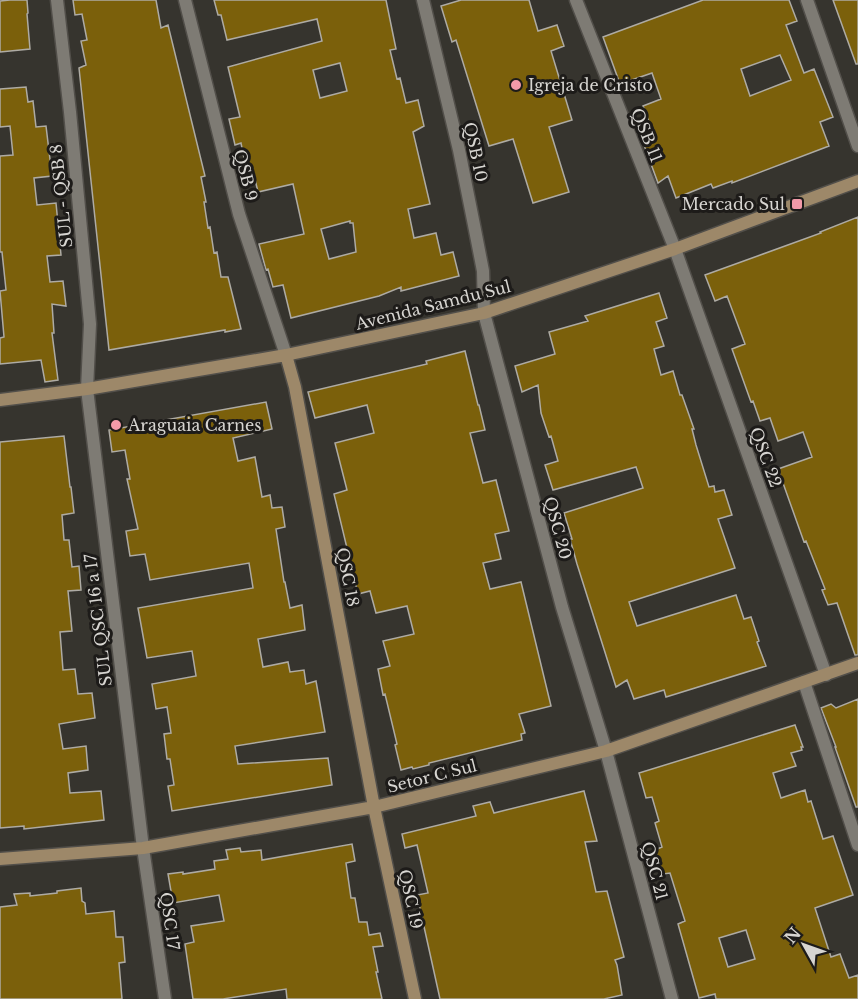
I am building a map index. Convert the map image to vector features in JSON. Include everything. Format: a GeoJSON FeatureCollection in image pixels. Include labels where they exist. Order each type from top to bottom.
{"type":"FeatureCollection","features":[{"type":"Feature","properties":{"kind":"street","name":"SUL - QSB 8"},"geometry":{"type":"LineString","coordinates":[[57,0],[90,324],[87,389]]}},
{"type":"Feature","properties":{"kind":"street","name":"QSB 9"},"geometry":{"type":"LineString","coordinates":[[185,0],[239,214],[285,355]]}},
{"type":"Feature","properties":{"kind":"street","name":"QSB 10"},"geometry":{"type":"LineString","coordinates":[[423,0],[459,150],[477,240],[483,271],[484,313]]}},
{"type":"Feature","properties":{"kind":"street","name":"QSB 11"},"geometry":{"type":"LineString","coordinates":[[576,0],[675,249]]}},
{"type":"Feature","properties":{"kind":"street"},"geometry":{"type":"LineString","coordinates":[[807,0],[858,146]]}},
{"type":"Feature","properties":{"kind":"street","name":"Avenida Samdu Sul"},"geometry":{"type":"LineString","coordinates":[[0,400],[87,389],[285,355],[484,313],[675,249],[858,182]]}},
{"type":"Feature","properties":{"kind":"street","name":"QSC 22"},"geometry":{"type":"LineString","coordinates":[[675,249],[826,675]]}},
{"type":"Feature","properties":{"kind":"street","name":"QSC 20"},"geometry":{"type":"LineString","coordinates":[[484,313],[562,607],[606,751]]}},
{"type":"Feature","properties":{"kind":"street","name":"QSC 18"},"geometry":{"type":"LineString","coordinates":[[285,355],[303,424],[374,807]]}},
{"type":"Feature","properties":{"kind":"street","name":"SUL QSC 16 a 17"},"geometry":{"type":"LineString","coordinates":[[87,389],[143,848]]}},
{"type":"Feature","properties":{"kind":"street","name":"Setor C Sul"},"geometry":{"type":"LineString","coordinates":[[0,859],[143,848],[374,807],[606,751],[858,663]]}},
{"type":"Feature","properties":{"kind":"street"},"geometry":{"type":"LineString","coordinates":[[804,682],[858,845]]}},
{"type":"Feature","properties":{"kind":"street","name":"QSC 21"},"geometry":{"type":"LineString","coordinates":[[606,751],[672,999]]}},
{"type":"Feature","properties":{"kind":"street","name":"QSC 19"},"geometry":{"type":"LineString","coordinates":[[374,807],[415,999]]}},
{"type":"Feature","properties":{"kind":"street","name":"QSC 17"},"geometry":{"type":"LineString","coordinates":[[143,848],[165,999]]}},
{"type":"Feature","properties":{"kind":"building"},"geometry":{"type":"Polygon","coordinates":[[[27,0],[30,49],[0,52],[0,1],[27,0]]]}},
{"type":"Feature","properties":{"kind":"building"},"geometry":{"type":"Polygon","coordinates":[[[73,0],[156,0],[161,28],[168,25],[205,176],[201,177],[214,253],[217,252],[221,277],[228,277],[241,329],[109,350],[79,68],[86,65],[81,41],[87,40],[82,14],[75,15],[73,0]]]}},
{"type":"Feature","properties":{"kind":"building"},"geometry":{"type":"Polygon","coordinates":[[[214,0],[386,0],[396,49],[390,50],[397,79],[400,78],[406,103],[418,100],[424,126],[413,132],[430,204],[408,209],[414,238],[436,233],[441,255],[453,252],[459,276],[401,291],[401,287],[379,296],[291,318],[283,285],[273,287],[259,244],[304,234],[293,184],[258,192],[252,167],[249,168],[248,162],[245,163],[241,143],[235,145],[229,119],[240,117],[228,67],[322,41],[317,19],[227,40],[221,15],[218,15],[214,0]],[[340,63],[313,70],[320,98],[347,91],[340,63]],[[350,221],[321,229],[329,259],[356,252],[353,223],[350,221]]]}},
{"type":"Feature","properties":{"kind":"building"},"geometry":{"type":"Polygon","coordinates":[[[461,0],[529,0],[538,31],[557,25],[564,46],[551,51],[572,120],[549,127],[569,192],[533,203],[513,139],[489,146],[456,40],[452,42],[441,6],[461,0]]]}},
{"type":"Feature","properties":{"kind":"building"},"geometry":{"type":"Polygon","coordinates":[[[703,0],[789,0],[797,21],[786,25],[804,73],[814,69],[833,117],[820,122],[829,146],[732,183],[732,181],[713,188],[711,184],[676,198],[668,176],[658,183],[640,134],[652,130],[643,106],[661,99],[652,73],[620,84],[603,37],[703,0]],[[780,55],[741,69],[750,96],[791,80],[780,55]]]}},
{"type":"Feature","properties":{"kind":"building"},"geometry":{"type":"Polygon","coordinates":[[[833,0],[858,0],[858,64],[856,64],[833,0]]]}},
{"type":"Feature","properties":{"kind":"building"},"geometry":{"type":"Polygon","coordinates":[[[26,87],[28,102],[33,101],[36,127],[46,126],[52,176],[34,178],[37,205],[56,203],[61,255],[47,256],[50,282],[63,281],[66,306],[52,304],[54,333],[52,333],[58,380],[45,382],[41,360],[0,364],[0,338],[4,337],[0,291],[6,290],[2,252],[0,252],[0,156],[13,155],[10,126],[0,127],[0,89],[26,87]]]}},
{"type":"Feature","properties":{"kind":"building"},"geometry":{"type":"Polygon","coordinates":[[[858,217],[858,655],[855,655],[837,603],[828,605],[822,590],[825,589],[806,541],[804,542],[778,469],[812,457],[803,432],[778,441],[770,418],[760,421],[732,349],[745,344],[727,296],[715,301],[705,275],[821,233],[858,217]]]}},
{"type":"Feature","properties":{"kind":"building"},"geometry":{"type":"Polygon","coordinates":[[[659,293],[667,318],[656,322],[664,346],[654,349],[661,375],[673,371],[694,429],[692,429],[696,445],[709,487],[714,486],[715,492],[724,490],[732,515],[718,519],[735,568],[629,602],[637,626],[736,595],[744,619],[751,617],[766,666],[666,697],[664,690],[634,699],[627,680],[616,687],[577,564],[564,513],[643,488],[636,467],[553,490],[545,465],[558,461],[541,413],[538,385],[522,392],[515,366],[555,354],[549,332],[588,321],[585,316],[659,293]]]}},
{"type":"Feature","properties":{"kind":"building"},"geometry":{"type":"Polygon","coordinates":[[[465,351],[485,430],[470,433],[483,483],[496,480],[509,531],[495,534],[501,559],[483,563],[490,589],[521,582],[551,706],[519,714],[525,733],[521,734],[522,740],[413,769],[412,767],[401,770],[395,745],[397,744],[378,669],[390,666],[383,641],[414,634],[407,606],[376,613],[370,591],[358,594],[334,494],[347,490],[335,443],[374,433],[367,405],[315,418],[308,392],[427,364],[426,361],[465,351]]]}},
{"type":"Feature","properties":{"kind":"building"},"geometry":{"type":"Polygon","coordinates":[[[266,402],[272,429],[233,438],[238,461],[255,457],[262,497],[270,495],[272,508],[282,507],[285,527],[276,529],[284,582],[290,608],[302,605],[305,630],[258,639],[263,667],[288,662],[290,672],[304,670],[306,684],[316,681],[325,732],[235,746],[238,764],[328,758],[332,785],[172,811],[168,786],[174,785],[170,759],[167,759],[164,734],[171,733],[167,707],[156,709],[152,684],[196,676],[192,651],[147,658],[138,608],[253,588],[249,563],[150,580],[145,554],[130,556],[126,531],[138,529],[127,479],[130,479],[125,450],[112,452],[109,430],[266,402]]]}},
{"type":"Feature","properties":{"kind":"building"},"geometry":{"type":"Polygon","coordinates":[[[64,436],[74,513],[62,515],[64,540],[69,540],[72,567],[79,566],[81,590],[68,591],[72,631],[60,632],[63,670],[75,669],[78,694],[92,693],[95,718],[59,724],[63,749],[86,746],[88,770],[68,773],[70,793],[101,791],[104,820],[24,829],[24,826],[0,828],[0,442],[64,436]]]}},
{"type":"Feature","properties":{"kind":"building"},"geometry":{"type":"Polygon","coordinates":[[[858,699],[858,807],[856,807],[821,708],[831,704],[836,708],[858,699]]]}},
{"type":"Feature","properties":{"kind":"building"},"geometry":{"type":"Polygon","coordinates":[[[795,725],[803,747],[801,747],[802,750],[791,753],[796,766],[773,773],[781,798],[805,790],[808,802],[811,801],[823,839],[833,836],[853,895],[815,908],[831,957],[840,954],[849,978],[858,975],[858,999],[716,999],[715,994],[699,998],[678,924],[685,921],[670,873],[663,874],[655,850],[662,847],[655,823],[659,821],[652,797],[646,798],[639,773],[795,725]],[[746,930],[719,938],[728,967],[755,959],[746,930]]]}},
{"type":"Feature","properties":{"kind":"building"},"geometry":{"type":"Polygon","coordinates":[[[584,791],[597,841],[585,842],[596,892],[607,891],[624,957],[615,960],[622,995],[604,999],[440,999],[417,895],[428,893],[417,845],[405,848],[402,834],[476,816],[473,806],[490,802],[494,813],[584,791]]]}},
{"type":"Feature","properties":{"kind":"building"},"geometry":{"type":"Polygon","coordinates":[[[352,844],[355,861],[346,863],[351,898],[355,898],[359,922],[367,922],[369,935],[380,933],[383,946],[373,947],[382,999],[287,999],[286,989],[223,999],[193,999],[185,944],[194,942],[191,926],[224,921],[219,895],[173,903],[168,874],[215,869],[214,861],[228,859],[226,850],[240,848],[241,852],[261,850],[262,860],[352,844]]]}},
{"type":"Feature","properties":{"kind":"building"},"geometry":{"type":"Polygon","coordinates":[[[81,888],[86,914],[114,911],[116,937],[123,937],[125,962],[119,963],[122,999],[0,999],[0,907],[17,905],[14,894],[30,893],[30,896],[81,888]]]}},
{"type":"Feature","properties":{"kind":"place","name":"Igreja de Cristo"},"geometry":{"type":"Point","coordinates":[516,85]}},
{"type":"Feature","properties":{"kind":"place","name":"Mercado Sul"},"geometry":{"type":"Point","coordinates":[797,204]}},
{"type":"Feature","properties":{"kind":"place","name":"Araguaia Carnes"},"geometry":{"type":"Point","coordinates":[116,425]}}]}
